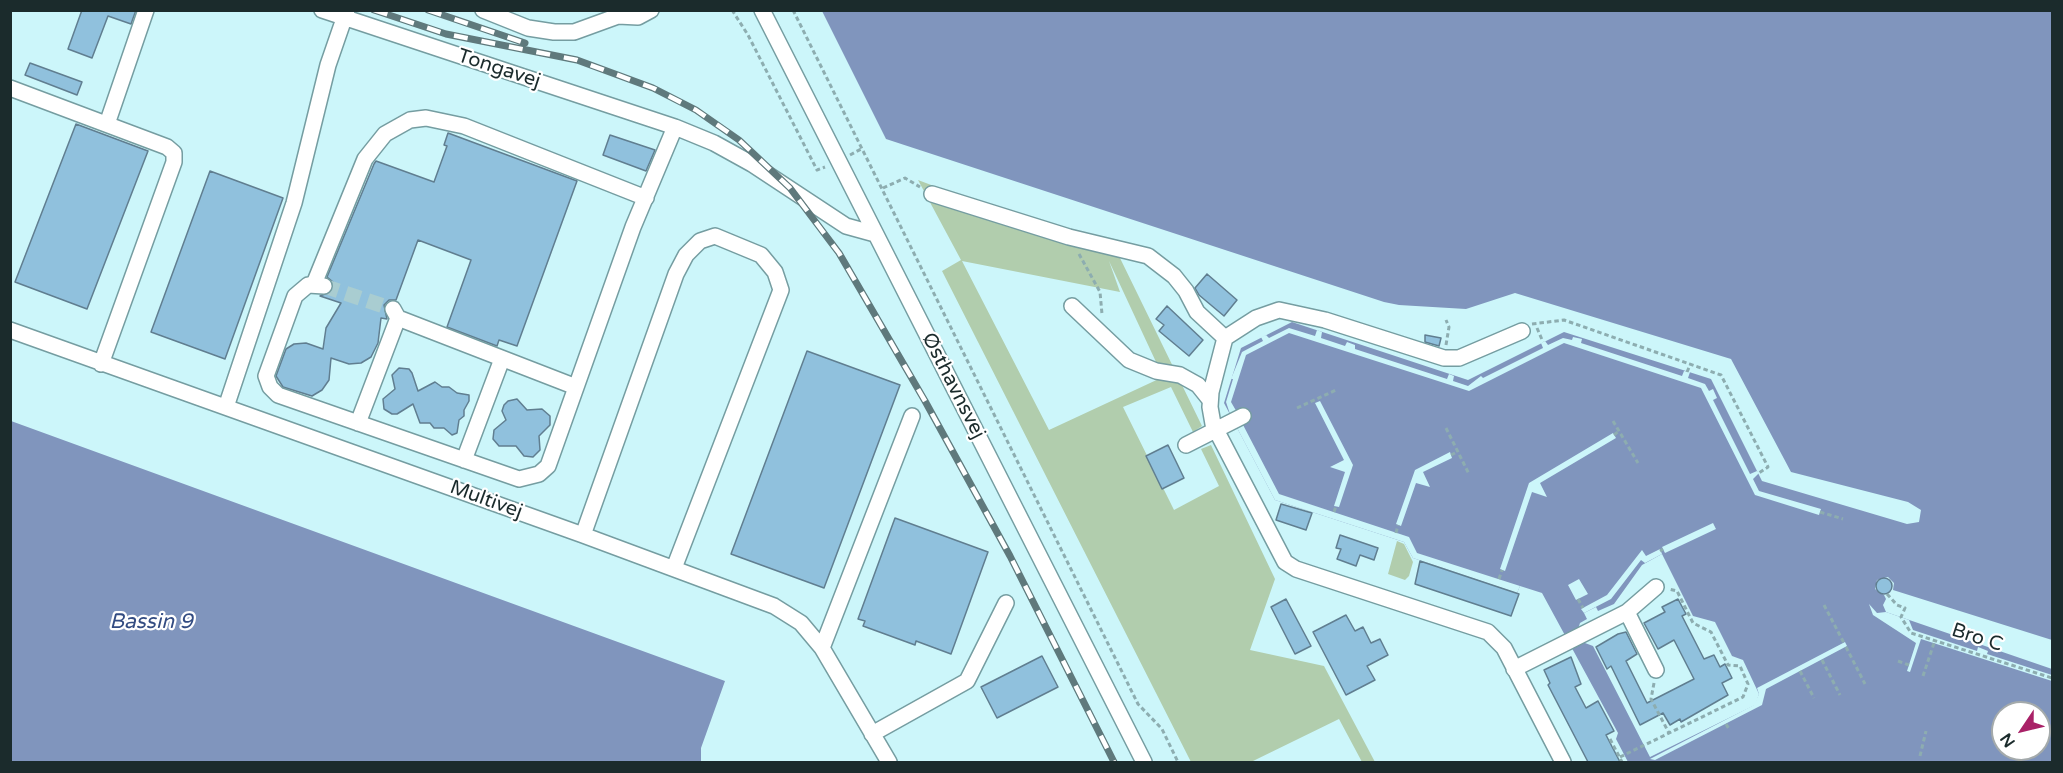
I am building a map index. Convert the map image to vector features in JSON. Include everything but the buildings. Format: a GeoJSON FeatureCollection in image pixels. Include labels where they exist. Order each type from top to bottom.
{"type":"FeatureCollection","features":[{"type":"Feature","properties":{"kind":"street"},"geometry":{"type":"LineString","coordinates":[[107,124],[146,10]]}},
{"type":"Feature","properties":{"kind":"street","name":"Tongavej"},"geometry":{"type":"LineString","coordinates":[[322,10],[346,14],[675,127],[714,143],[752,164],[846,226],[875,234]]}},
{"type":"Feature","properties":{"kind":"street"},"geometry":{"type":"LineString","coordinates":[[483,10],[528,28],[554,32],[574,32],[620,13],[638,18],[651,10]]}},
{"type":"Feature","properties":{"kind":"street","name":"Østhavnsvej"},"geometry":{"type":"LineString","coordinates":[[762,10],[1144,762]]}},
{"type":"Feature","properties":{"kind":"street"},"geometry":{"type":"LineString","coordinates":[[226,407],[294,203],[328,65],[346,14]]}},
{"type":"Feature","properties":{"kind":"street"},"geometry":{"type":"LineString","coordinates":[[10,88],[167,147],[175,157],[101,364]]}},
{"type":"Feature","properties":{"kind":"street"},"geometry":{"type":"LineString","coordinates":[[646,198],[464,126],[426,118],[410,120],[385,134],[364,159],[319,285],[295,296],[266,376],[278,395],[519,479],[539,474],[548,466],[633,227],[646,198],[675,127]]}},
{"type":"Feature","properties":{"kind":"street"},"geometry":{"type":"LineString","coordinates":[[932,194],[1069,237],[1148,256],[1174,276],[1186,291],[1197,312],[1225,338]]}},
{"type":"Feature","properties":{"kind":"street"},"geometry":{"type":"LineString","coordinates":[[583,535],[676,274],[686,255],[700,241],[715,236],[761,255],[775,272],[781,290],[674,568]]}},
{"type":"Feature","properties":{"kind":"street"},"geometry":{"type":"LineString","coordinates":[[1072,306],[1129,360],[1155,371],[1180,375],[1198,385],[1210,400]]}},
{"type":"Feature","properties":{"kind":"street"},"geometry":{"type":"LineString","coordinates":[[1522,331],[1459,358],[1444,358],[1325,320],[1279,310],[1256,318],[1225,338],[1210,400],[1210,416],[1286,562],[1296,569],[1480,627],[1499,642],[1563,762]]}},
{"type":"Feature","properties":{"kind":"street"},"geometry":{"type":"LineString","coordinates":[[358,423],[395,314],[576,387]]}},
{"type":"Feature","properties":{"kind":"street","name":"Multivej"},"geometry":{"type":"LineString","coordinates":[[10,330],[583,535],[774,606],[801,623],[822,648],[889,762]]}},
{"type":"Feature","properties":{"kind":"street"},"geometry":{"type":"LineString","coordinates":[[464,460],[502,359]]}},
{"type":"Feature","properties":{"kind":"street"},"geometry":{"type":"LineString","coordinates":[[822,648],[912,416]]}},
{"type":"Feature","properties":{"kind":"street"},"geometry":{"type":"LineString","coordinates":[[1186,445],[1243,416]]}},
{"type":"Feature","properties":{"kind":"street"},"geometry":{"type":"LineString","coordinates":[[1514,669],[1627,612],[1656,587]]}},
{"type":"Feature","properties":{"kind":"street"},"geometry":{"type":"LineString","coordinates":[[873,734],[967,681],[1005,603]]}},
{"type":"Feature","properties":{"kind":"street"},"geometry":{"type":"LineString","coordinates":[[1627,612],[1656,670]]}},
{"type":"Feature","properties":{"kind":"path"},"geometry":{"type":"LineString","coordinates":[[732,10],[748,35],[817,170],[863,148]]}},
{"type":"Feature","properties":{"kind":"path"},"geometry":{"type":"LineString","coordinates":[[793,10],[1138,704],[1162,729],[1178,762]]}},
{"type":"Feature","properties":{"kind":"path"},"geometry":{"type":"LineString","coordinates":[[883,188],[905,178],[932,194]]}},
{"type":"Feature","properties":{"kind":"path"},"geometry":{"type":"LineString","coordinates":[[1069,237],[1100,292]]}},
{"type":"Feature","properties":{"kind":"path"},"geometry":{"type":"LineString","coordinates":[[1446,320],[1449,327]]}},
{"type":"Feature","properties":{"kind":"path"},"geometry":{"type":"LineString","coordinates":[[1522,331],[1534,322],[1564,320],[1721,375],[1768,467],[1759,474]]}},
{"type":"Feature","properties":{"kind":"path"},"geometry":{"type":"LineString","coordinates":[[1688,372],[1691,363]]}},
{"type":"Feature","properties":{"kind":"path"},"geometry":{"type":"LineString","coordinates":[[1298,408],[1336,390]]}},
{"type":"Feature","properties":{"kind":"path"},"geometry":{"type":"LineString","coordinates":[[1613,421],[1638,463]]}},
{"type":"Feature","properties":{"kind":"path"},"geometry":{"type":"LineString","coordinates":[[1446,428],[1469,474]]}},
{"type":"Feature","properties":{"kind":"path"},"geometry":{"type":"LineString","coordinates":[[1614,435],[1619,431]]}},
{"type":"Feature","properties":{"kind":"path"},"geometry":{"type":"LineString","coordinates":[[1451,455],[1458,452]]}},
{"type":"Feature","properties":{"kind":"path"},"geometry":{"type":"LineString","coordinates":[[1334,512],[1336,506]]}},
{"type":"Feature","properties":{"kind":"path"},"geometry":{"type":"LineString","coordinates":[[1820,512],[1843,519]]}},
{"type":"Feature","properties":{"kind":"path"},"geometry":{"type":"LineString","coordinates":[[1396,533],[1398,525]]}},
{"type":"Feature","properties":{"kind":"path"},"geometry":{"type":"LineString","coordinates":[[1499,579],[1502,570]]}},
{"type":"Feature","properties":{"kind":"path"},"geometry":{"type":"LineString","coordinates":[[1620,757],[1743,697],[1749,684],[1740,666],[1728,665],[1711,632],[1693,623],[1677,591],[1656,587]]}},
{"type":"Feature","properties":{"kind":"path","name":"Bro C"},"geometry":{"type":"LineString","coordinates":[[1887,594],[1897,606],[1905,609],[1901,617],[1911,633],[2052,678]]}},
{"type":"Feature","properties":{"kind":"path"},"geometry":{"type":"LineString","coordinates":[[1578,599],[1583,608]]}},
{"type":"Feature","properties":{"kind":"path"},"geometry":{"type":"LineString","coordinates":[[1824,605],[1844,643]]}},
{"type":"Feature","properties":{"kind":"path"},"geometry":{"type":"LineString","coordinates":[[1923,676],[1934,643]]}},
{"type":"Feature","properties":{"kind":"path"},"geometry":{"type":"LineString","coordinates":[[1846,647],[1865,684]]}},
{"type":"Feature","properties":{"kind":"path"},"geometry":{"type":"LineString","coordinates":[[1821,660],[1840,695]]}},
{"type":"Feature","properties":{"kind":"path"},"geometry":{"type":"LineString","coordinates":[[1898,661],[1909,665]]}},
{"type":"Feature","properties":{"kind":"path"},"geometry":{"type":"LineString","coordinates":[[1656,670],[1651,699],[1670,734]]}},
{"type":"Feature","properties":{"kind":"path"},"geometry":{"type":"LineString","coordinates":[[1800,671],[1814,698]]}},
{"type":"Feature","properties":{"kind":"path"},"geometry":{"type":"LineString","coordinates":[[1726,724],[1729,729]]}},
{"type":"Feature","properties":{"kind":"path"},"geometry":{"type":"LineString","coordinates":[[1920,756],[1926,731]]}},
{"type":"Feature","properties":{"kind":"path"},"geometry":{"type":"LineString","coordinates":[[1610,739],[1622,762]]}},
{"type":"Feature","properties":{"kind":"green space"},"geometry":{"type":"Polygon","coordinates":[[[918,180],[1119,256],[1202,426],[1193,432],[1171,387],[1123,407],[1174,510],[1219,486],[1201,449],[1211,445],[1275,579],[1250,650],[1324,666],[1375,762],[1362,762],[1339,719],[1251,762],[1191,762],[942,271],[961,260],[918,180]],[[962,261],[1049,430],[1163,377],[1109,261],[1120,292],[962,261]]]}},
{"type":"Feature","properties":{"kind":"green space"},"geometry":{"type":"Polygon","coordinates":[[[1397,541],[1404,544],[1413,562],[1409,576],[1405,580],[1388,574],[1397,541]]]}},
{"type":"Feature","properties":{"kind":"water"},"geometry":{"type":"Polygon","coordinates":[[[822,11],[2052,11],[2052,640],[1893,590],[1894,583],[1888,577],[1877,580],[1875,589],[1886,599],[1883,605],[1886,612],[2052,669],[2052,762],[1628,762],[1616,739],[1618,733],[1542,593],[1520,586],[1517,593],[1413,558],[1404,542],[1275,500],[1224,403],[1241,348],[1292,322],[1468,380],[1564,332],[1711,379],[1762,481],[1907,524],[1919,522],[1921,510],[1908,502],[1791,472],[1731,359],[1515,293],[1466,309],[1384,302],[886,139],[822,11]],[[1662,554],[1642,565],[1614,604],[1598,611],[1596,607],[1584,613],[1587,619],[1580,623],[1578,629],[1585,643],[1593,646],[1650,757],[1755,705],[1759,694],[1743,660],[1732,656],[1715,622],[1693,616],[1662,554]]]}},
{"type":"Feature","properties":{"kind":"water","name":"Bassin 9"},"geometry":{"type":"Polygon","coordinates":[[[11,421],[725,681],[701,748],[701,762],[11,762],[11,421]]]}},
{"type":"Feature","properties":{"kind":"pier"},"geometry":{"type":"Polygon","coordinates":[[[1289,328],[1315,336],[1317,330],[1322,332],[1321,338],[1345,346],[1347,342],[1355,345],[1355,349],[1447,379],[1449,374],[1454,376],[1453,381],[1468,386],[1481,376],[1483,378],[1543,348],[1541,343],[1545,341],[1548,345],[1563,338],[1572,340],[1573,337],[1582,339],[1581,343],[1682,376],[1684,371],[1690,372],[1688,378],[1705,384],[1709,391],[1713,389],[1717,398],[1713,400],[1750,474],[1757,471],[1759,473],[1753,479],[1759,491],[1821,509],[1819,515],[1755,495],[1701,388],[1564,343],[1469,391],[1289,333],[1246,355],[1231,402],[1238,414],[1231,417],[1226,402],[1233,379],[1231,379],[1242,352],[1263,341],[1261,337],[1266,335],[1269,338],[1289,328]]]}},
{"type":"Feature","properties":{"kind":"pier"},"geometry":{"type":"Polygon","coordinates":[[[1320,401],[1353,465],[1339,507],[1334,506],[1345,472],[1330,467],[1344,460],[1315,403],[1320,401]]]}},
{"type":"Feature","properties":{"kind":"pier"},"geometry":{"type":"Polygon","coordinates":[[[1241,421],[1279,494],[1409,537],[1417,553],[1520,586],[1517,593],[1413,558],[1404,542],[1275,500],[1235,424],[1241,421]]]}},
{"type":"Feature","properties":{"kind":"pier"},"geometry":{"type":"Polygon","coordinates":[[[1613,433],[1616,438],[1540,483],[1547,497],[1532,492],[1505,571],[1500,569],[1529,483],[1613,433]]]}},
{"type":"Feature","properties":{"kind":"pier"},"geometry":{"type":"Polygon","coordinates":[[[1450,452],[1452,458],[1423,472],[1430,487],[1416,483],[1401,526],[1396,524],[1415,470],[1450,452]]]}},
{"type":"Feature","properties":{"kind":"pier"},"geometry":{"type":"Polygon","coordinates":[[[1713,523],[1716,529],[1665,553],[1662,547],[1713,523]]]}},
{"type":"Feature","properties":{"kind":"pier"},"geometry":{"type":"Polygon","coordinates":[[[1660,549],[1662,554],[1645,563],[1641,560],[1611,599],[1584,613],[1581,609],[1607,595],[1642,550],[1646,556],[1660,549]]]}},
{"type":"Feature","properties":{"kind":"pier"},"geometry":{"type":"Polygon","coordinates":[[[1579,579],[1588,594],[1576,600],[1568,585],[1579,579]]]}},
{"type":"Feature","properties":{"kind":"pier"},"geometry":{"type":"Polygon","coordinates":[[[1869,604],[1877,613],[1886,612],[1909,620],[1913,630],[1977,651],[1978,647],[1988,651],[1987,654],[2052,675],[2052,681],[1921,639],[1910,672],[1907,671],[1916,643],[1873,615],[1869,604]]]}},
{"type":"Feature","properties":{"kind":"pier"},"geometry":{"type":"Polygon","coordinates":[[[1845,642],[1847,646],[1766,689],[1762,705],[1655,760],[1650,759],[1754,705],[1759,694],[1757,688],[1845,642]]]}},
{"type":"Feature","properties":{"kind":"tunnel"},"geometry":{"type":"LineString","coordinates":[[324,286],[393,309]]}},
{"type":"Feature","properties":{"kind":"railway"},"geometry":{"type":"LineString","coordinates":[[374,10],[446,34],[577,60],[653,88],[696,110],[739,140],[790,188],[839,253],[925,401],[1010,556],[1114,762]]}},
{"type":"Feature","properties":{"kind":"railway"},"geometry":{"type":"LineString","coordinates":[[428,10],[525,43]]}}]}
